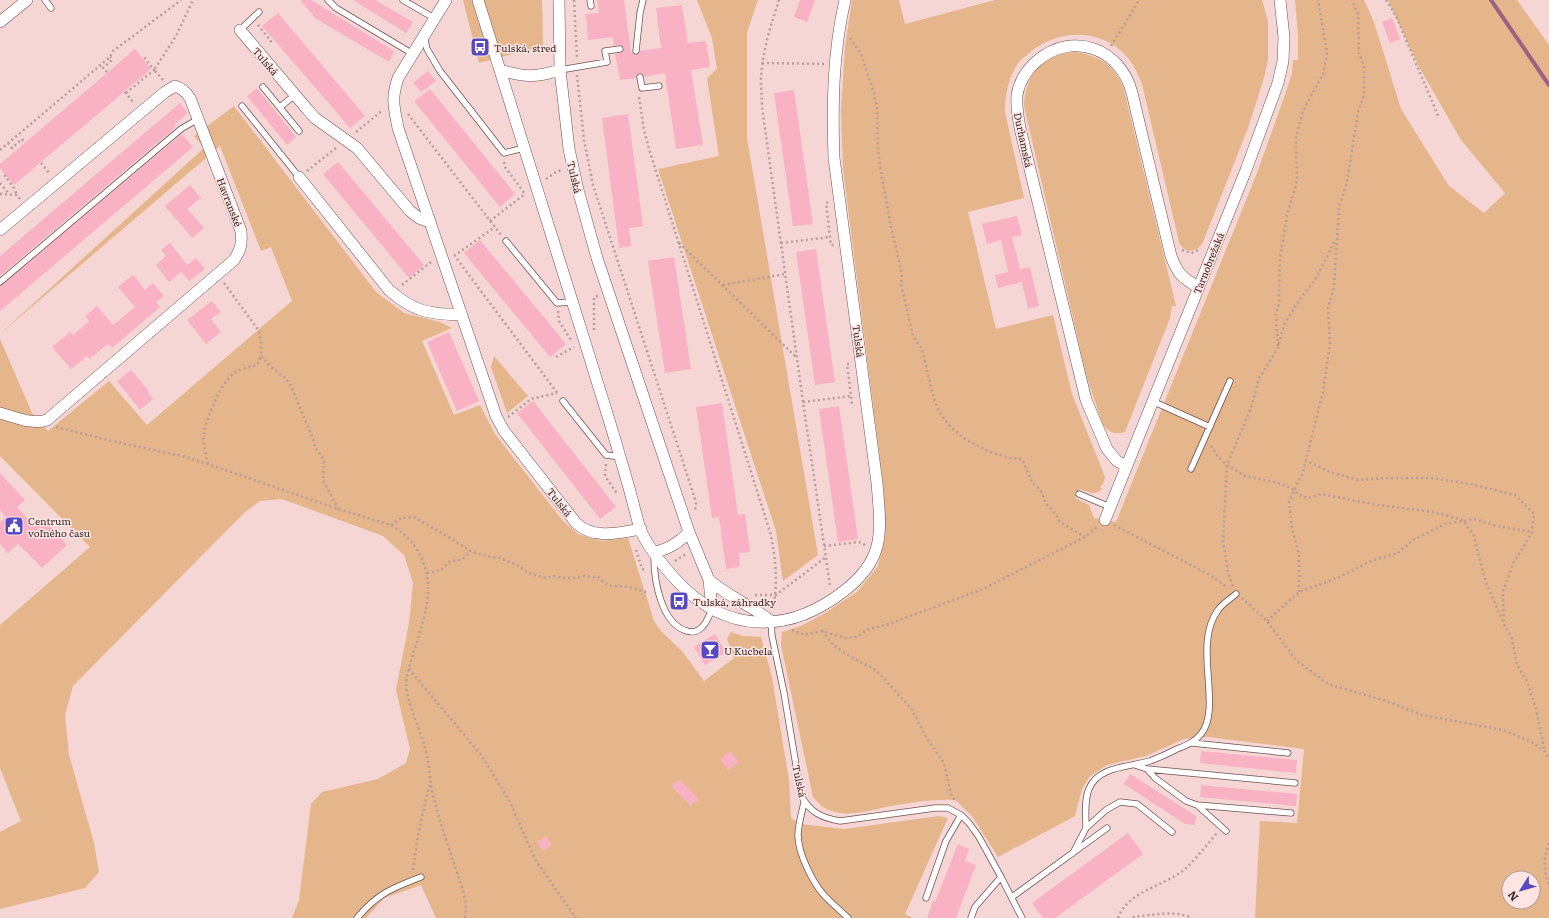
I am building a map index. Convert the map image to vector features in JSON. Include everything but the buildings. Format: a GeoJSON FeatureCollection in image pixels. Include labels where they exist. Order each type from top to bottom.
{"type":"FeatureCollection","features":[{"type":"Feature","properties":{"kind":"street"},"geometry":{"type":"LineString","coordinates":[[0,22],[27,0]]}},
{"type":"Feature","properties":{"kind":"street","name":"Tulská"},"geometry":{"type":"LineString","coordinates":[[446,0],[398,78],[394,90],[393,102],[398,128],[430,222],[446,253],[462,315],[499,424],[576,523],[583,529],[600,534],[641,529]]}},
{"type":"Feature","properties":{"kind":"street","name":"Tulská"},"geometry":{"type":"LineString","coordinates":[[478,0],[583,336],[641,529],[654,553],[676,581],[712,610],[740,621],[771,622],[790,619],[806,614],[833,600],[856,581],[868,568],[876,555],[880,539],[880,516],[877,483],[834,158],[832,119],[834,77],[840,23],[845,0]]}},
{"type":"Feature","properties":{"kind":"street","name":"Tulská"},"geometry":{"type":"LineString","coordinates":[[559,0],[560,70],[566,129],[572,168],[586,221],[607,286],[689,532],[709,580],[712,610]]}},
{"type":"Feature","properties":{"kind":"street","name":"Tarnobrežská"},"geometry":{"type":"LineString","coordinates":[[1105,520],[1246,170],[1278,83],[1283,61],[1284,37],[1280,0]]}},
{"type":"Feature","properties":{"kind":"street","name":"Tulská"},"geometry":{"type":"LineString","coordinates":[[240,30],[315,118],[358,148],[410,211],[419,218],[430,222]]}},
{"type":"Feature","properties":{"kind":"street","name":"Durhamská"},"geometry":{"type":"LineString","coordinates":[[1126,466],[1117,461],[1107,449],[1086,400],[1020,128],[1016,104],[1021,82],[1033,64],[1041,57],[1051,51],[1067,47],[1094,49],[1112,59],[1126,74],[1132,93],[1171,256],[1177,271],[1185,280],[1198,287]]}},
{"type":"Feature","properties":{"kind":"street"},"geometry":{"type":"LineString","coordinates":[[500,70],[520,75],[532,76],[543,75],[560,70]]}},
{"type":"Feature","properties":{"kind":"street","name":"Havranské"},"geometry":{"type":"LineString","coordinates":[[40,422],[47,420],[54,415],[221,272],[234,260],[240,251],[242,241],[241,231],[198,119],[186,92],[175,86],[169,88]]}},
{"type":"Feature","properties":{"kind":"street"},"geometry":{"type":"LineString","coordinates":[[0,230],[169,88]]}},
{"type":"Feature","properties":{"kind":"street"},"geometry":{"type":"LineString","coordinates":[[299,177],[389,290],[399,299],[422,311],[436,314],[462,315]]}},
{"type":"Feature","properties":{"kind":"street"},"geometry":{"type":"LineString","coordinates":[[0,413],[32,422],[40,422]]}},
{"type":"Feature","properties":{"kind":"street"},"geometry":{"type":"LineString","coordinates":[[654,553],[681,541],[689,532]]}},
{"type":"Feature","properties":{"kind":"street","name":"Tulská"},"geometry":{"type":"LineString","coordinates":[[709,580],[721,590],[763,615],[771,622]]}},
{"type":"Feature","properties":{"kind":"lane"},"geometry":{"type":"LineString","coordinates":[[45,0],[51,8]]}},
{"type":"Feature","properties":{"kind":"lane"},"geometry":{"type":"LineString","coordinates":[[328,0],[336,8],[413,54]]}},
{"type":"Feature","properties":{"kind":"lane"},"geometry":{"type":"LineString","coordinates":[[403,0],[434,18]]}},
{"type":"Feature","properties":{"kind":"lane"},"geometry":{"type":"LineString","coordinates":[[636,51],[640,13],[643,0]]}},
{"type":"Feature","properties":{"kind":"lane"},"geometry":{"type":"LineString","coordinates":[[240,30],[259,12]]}},
{"type":"Feature","properties":{"kind":"lane"},"geometry":{"type":"LineString","coordinates":[[424,35],[427,49],[440,71],[504,153],[524,148]]}},
{"type":"Feature","properties":{"kind":"lane"},"geometry":{"type":"LineString","coordinates":[[560,70],[607,62],[605,51],[620,49]]}},
{"type":"Feature","properties":{"kind":"lane"},"geometry":{"type":"LineString","coordinates":[[640,77],[642,88],[659,86]]}},
{"type":"Feature","properties":{"kind":"lane"},"geometry":{"type":"LineString","coordinates":[[263,87],[299,131]]}},
{"type":"Feature","properties":{"kind":"lane"},"geometry":{"type":"LineString","coordinates":[[280,107],[295,95]]}},
{"type":"Feature","properties":{"kind":"lane"},"geometry":{"type":"LineString","coordinates":[[242,106],[299,177]]}},
{"type":"Feature","properties":{"kind":"lane"},"geometry":{"type":"LineString","coordinates":[[0,282],[181,129],[198,119]]}},
{"type":"Feature","properties":{"kind":"lane"},"geometry":{"type":"LineString","coordinates":[[506,241],[557,304],[572,302]]}},
{"type":"Feature","properties":{"kind":"lane"},"geometry":{"type":"LineString","coordinates":[[1191,469],[1230,381]]}},
{"type":"Feature","properties":{"kind":"lane"},"geometry":{"type":"LineString","coordinates":[[563,401],[607,455],[620,458]]}},
{"type":"Feature","properties":{"kind":"lane"},"geometry":{"type":"LineString","coordinates":[[1152,401],[1210,427]]}},
{"type":"Feature","properties":{"kind":"lane"},"geometry":{"type":"LineString","coordinates":[[1079,494],[1110,507]]}},
{"type":"Feature","properties":{"kind":"lane","name":"Tulská"},"geometry":{"type":"LineString","coordinates":[[654,553],[654,573],[660,594],[665,611],[669,619],[675,625],[682,630],[691,632],[698,630],[703,626],[712,610]]}},
{"type":"Feature","properties":{"kind":"lane"},"geometry":{"type":"LineString","coordinates":[[1086,828],[1086,805],[1088,790],[1095,778],[1108,771],[1150,761],[1192,743],[1201,734],[1207,720],[1209,705],[1206,662],[1210,623],[1218,609],[1236,594]]}},
{"type":"Feature","properties":{"kind":"lane","name":"Tulská"},"geometry":{"type":"LineString","coordinates":[[771,622],[772,636],[784,694],[800,790],[804,802],[818,815],[827,819],[840,821],[935,808],[948,808],[961,815],[979,837],[1022,918]]}},
{"type":"Feature","properties":{"kind":"lane"},"geometry":{"type":"LineString","coordinates":[[1192,743],[1288,753]]}},
{"type":"Feature","properties":{"kind":"lane"},"geometry":{"type":"LineString","coordinates":[[1133,765],[1147,769],[1295,783]]}},
{"type":"Feature","properties":{"kind":"lane"},"geometry":{"type":"LineString","coordinates":[[1147,769],[1155,778],[1186,801],[1197,805],[1291,813]]}},
{"type":"Feature","properties":{"kind":"lane"},"geometry":{"type":"LineString","coordinates":[[804,802],[798,835],[799,846],[804,860],[811,876],[822,893],[848,918]]}},
{"type":"Feature","properties":{"kind":"lane"},"geometry":{"type":"LineString","coordinates":[[1073,853],[1086,828],[1106,810],[1120,802],[1137,804],[1172,832]]}},
{"type":"Feature","properties":{"kind":"lane"},"geometry":{"type":"LineString","coordinates":[[1197,805],[1224,829]]}},
{"type":"Feature","properties":{"kind":"lane"},"geometry":{"type":"LineString","coordinates":[[926,898],[946,841],[961,815]]}},
{"type":"Feature","properties":{"kind":"lane"},"geometry":{"type":"LineString","coordinates":[[1012,897],[1107,828]]}},
{"type":"Feature","properties":{"kind":"lane"},"geometry":{"type":"LineString","coordinates":[[356,918],[377,897],[391,888],[420,877]]}},
{"type":"Feature","properties":{"kind":"lane"},"geometry":{"type":"LineString","coordinates":[[970,918],[975,907],[1001,877]]}},
{"type":"Feature","properties":{"kind":"path"},"geometry":{"type":"LineString","coordinates":[[0,150],[110,57],[113,51],[181,0]]}},
{"type":"Feature","properties":{"kind":"path"},"geometry":{"type":"LineString","coordinates":[[133,102],[125,92],[154,70],[176,36],[193,0]]}},
{"type":"Feature","properties":{"kind":"path"},"geometry":{"type":"LineString","coordinates":[[574,0],[579,101],[584,140],[593,185],[696,502],[695,515]]}},
{"type":"Feature","properties":{"kind":"path"},"geometry":{"type":"LineString","coordinates":[[779,0],[765,44],[761,80],[762,107],[803,402],[833,600]]}},
{"type":"Feature","properties":{"kind":"path"},"geometry":{"type":"LineString","coordinates":[[1111,47],[1139,0]]}},
{"type":"Feature","properties":{"kind":"path"},"geometry":{"type":"LineString","coordinates":[[1278,348],[1276,315],[1279,304],[1280,258],[1287,215],[1297,181],[1296,138],[1303,111],[1323,74],[1327,53],[1318,0]]}},
{"type":"Feature","properties":{"kind":"path"},"geometry":{"type":"LineString","coordinates":[[1300,592],[1299,555],[1292,528],[1289,502],[1303,472],[1323,392],[1330,343],[1328,308],[1334,287],[1339,208],[1347,182],[1358,112],[1364,95],[1364,66],[1360,53],[1358,14],[1352,0]]}},
{"type":"Feature","properties":{"kind":"path"},"geometry":{"type":"LineString","coordinates":[[1386,0],[1396,16],[1439,118]]}},
{"type":"Feature","properties":{"kind":"path"},"geometry":{"type":"LineString","coordinates":[[253,18],[271,41]]}},
{"type":"Feature","properties":{"kind":"path"},"geometry":{"type":"LineString","coordinates":[[840,23],[861,54],[874,93],[877,108],[878,151],[902,274],[901,284],[914,336],[922,350],[938,410],[949,425],[963,438],[990,452],[1010,458],[1022,459],[1032,482],[1041,491],[1046,504],[1056,514],[1060,522],[1086,537]]}},
{"type":"Feature","properties":{"kind":"path"},"geometry":{"type":"LineString","coordinates":[[107,72],[103,68],[112,60],[110,57]]}},
{"type":"Feature","properties":{"kind":"path"},"geometry":{"type":"LineString","coordinates":[[143,58],[144,57],[169,88]]}},
{"type":"Feature","properties":{"kind":"path"},"geometry":{"type":"LineString","coordinates":[[762,63],[824,64]]}},
{"type":"Feature","properties":{"kind":"path"},"geometry":{"type":"LineString","coordinates":[[642,88],[639,94],[644,130],[770,532],[775,556],[777,577],[776,595],[771,622]]}},
{"type":"Feature","properties":{"kind":"path"},"geometry":{"type":"LineString","coordinates":[[408,113],[506,241]]}},
{"type":"Feature","properties":{"kind":"path"},"geometry":{"type":"LineString","coordinates":[[365,125],[378,114]]}},
{"type":"Feature","properties":{"kind":"path"},"geometry":{"type":"LineString","coordinates":[[8,143],[12,148],[22,140],[24,143]]}},
{"type":"Feature","properties":{"kind":"path"},"geometry":{"type":"LineString","coordinates":[[316,164],[335,148]]}},
{"type":"Feature","properties":{"kind":"path"},"geometry":{"type":"LineString","coordinates":[[504,153],[505,167],[525,194]]}},
{"type":"Feature","properties":{"kind":"path"},"geometry":{"type":"LineString","coordinates":[[40,163],[49,173]]}},
{"type":"Feature","properties":{"kind":"path"},"geometry":{"type":"LineString","coordinates":[[6,175],[5,176],[14,188],[17,195],[27,207]]}},
{"type":"Feature","properties":{"kind":"path"},"geometry":{"type":"LineString","coordinates":[[0,182],[9,194]]}},
{"type":"Feature","properties":{"kind":"path"},"geometry":{"type":"LineString","coordinates":[[0,194],[17,195]]}},
{"type":"Feature","properties":{"kind":"path"},"geometry":{"type":"LineString","coordinates":[[826,203],[831,245]]}},
{"type":"Feature","properties":{"kind":"path"},"geometry":{"type":"LineString","coordinates":[[454,256],[495,227]]}},
{"type":"Feature","properties":{"kind":"path"},"geometry":{"type":"LineString","coordinates":[[781,243],[830,236]]}},
{"type":"Feature","properties":{"kind":"path"},"geometry":{"type":"LineString","coordinates":[[1236,594],[1229,576],[1223,542],[1227,465],[1248,414],[1259,378],[1278,348],[1284,325],[1300,299],[1315,280],[1336,239]]}},
{"type":"Feature","properties":{"kind":"path"},"geometry":{"type":"LineString","coordinates":[[678,242],[797,358]]}},
{"type":"Feature","properties":{"kind":"path"},"geometry":{"type":"LineString","coordinates":[[1182,250],[1191,253],[1200,249]]}},
{"type":"Feature","properties":{"kind":"path"},"geometry":{"type":"LineString","coordinates":[[401,286],[446,253],[454,256],[563,401]]}},
{"type":"Feature","properties":{"kind":"path"},"geometry":{"type":"LineString","coordinates":[[722,285],[785,274]]}},
{"type":"Feature","properties":{"kind":"path"},"geometry":{"type":"LineString","coordinates":[[208,464],[204,446],[204,434],[214,402],[234,372],[257,365],[261,356],[259,331],[223,281]]}},
{"type":"Feature","properties":{"kind":"path"},"geometry":{"type":"LineString","coordinates":[[583,336],[594,331],[594,297],[602,295],[600,289],[607,286]]}},
{"type":"Feature","properties":{"kind":"path"},"geometry":{"type":"LineString","coordinates":[[556,357],[574,347]]}},
{"type":"Feature","properties":{"kind":"path"},"geometry":{"type":"LineString","coordinates":[[261,356],[290,384],[314,441],[315,447],[324,460],[323,480],[338,509]]}},
{"type":"Feature","properties":{"kind":"path"},"geometry":{"type":"LineString","coordinates":[[847,364],[852,404]]}},
{"type":"Feature","properties":{"kind":"path"},"geometry":{"type":"LineString","coordinates":[[506,418],[531,399],[557,393]]}},
{"type":"Feature","properties":{"kind":"path"},"geometry":{"type":"LineString","coordinates":[[803,402],[851,396]]}},
{"type":"Feature","properties":{"kind":"path"},"geometry":{"type":"LineString","coordinates":[[40,422],[112,442],[182,456],[208,464],[338,509],[391,525],[413,542],[421,555],[428,588],[426,609],[406,684],[426,750],[434,798],[464,894],[466,909],[465,918]]}},
{"type":"Feature","properties":{"kind":"path"},"geometry":{"type":"LineString","coordinates":[[1205,437],[1218,457],[1227,465],[1245,476],[1282,484],[1294,490],[1299,495],[1308,498],[1321,494],[1378,505],[1433,512],[1463,520],[1474,536],[1486,583],[1504,624],[1512,638],[1517,665],[1527,680],[1536,709],[1545,752],[1549,759]]}},
{"type":"Feature","properties":{"kind":"path"},"geometry":{"type":"LineString","coordinates":[[607,455],[605,476],[618,495]]}},
{"type":"Feature","properties":{"kind":"path"},"geometry":{"type":"LineString","coordinates":[[1306,460],[1330,472],[1358,480],[1432,478],[1470,484],[1515,495],[1534,514],[1532,532],[1513,564],[1503,591],[1504,624]]}},
{"type":"Feature","properties":{"kind":"path"},"geometry":{"type":"LineString","coordinates":[[391,525],[401,518],[414,517],[445,534],[470,551],[480,555],[500,558],[519,566],[528,573],[547,578],[552,576],[564,578],[584,576],[598,577],[604,584],[609,586],[633,588],[640,591],[660,594]]}},
{"type":"Feature","properties":{"kind":"path"},"geometry":{"type":"LineString","coordinates":[[1267,621],[1300,592],[1337,578],[1371,561],[1398,553],[1413,540],[1445,524],[1474,519],[1497,526],[1532,532]]}},
{"type":"Feature","properties":{"kind":"path"},"geometry":{"type":"LineString","coordinates":[[791,630],[804,635],[822,631],[846,638],[856,637],[869,630],[983,589],[1086,537],[1105,520],[1210,575],[1249,603],[1267,621],[1296,660],[1328,684],[1386,701],[1422,715],[1503,730],[1532,742],[1545,752]]}},
{"type":"Feature","properties":{"kind":"path"},"geometry":{"type":"LineString","coordinates":[[824,546],[859,542],[865,545],[880,539]]}},
{"type":"Feature","properties":{"kind":"path"},"geometry":{"type":"LineString","coordinates":[[635,547],[642,568],[654,573]]}},
{"type":"Feature","properties":{"kind":"path"},"geometry":{"type":"LineString","coordinates":[[426,573],[441,570],[450,562],[463,559],[470,551]]}},
{"type":"Feature","properties":{"kind":"path"},"geometry":{"type":"LineString","coordinates":[[672,564],[689,551]]}},
{"type":"Feature","properties":{"kind":"path"},"geometry":{"type":"LineString","coordinates":[[753,595],[776,595],[826,557]]}},
{"type":"Feature","properties":{"kind":"path"},"geometry":{"type":"LineString","coordinates":[[822,631],[834,646],[876,670],[911,708],[926,737],[944,763],[951,794],[961,815]]}},
{"type":"Feature","properties":{"kind":"path"},"geometry":{"type":"LineString","coordinates":[[409,669],[481,754],[509,800],[536,861],[576,918]]}},
{"type":"Feature","properties":{"kind":"path"},"geometry":{"type":"LineString","coordinates":[[406,882],[414,868],[419,830],[431,780]]}},
{"type":"Feature","properties":{"kind":"path"},"geometry":{"type":"LineString","coordinates":[[1118,918],[1121,911],[1130,901],[1182,871],[1224,829]]}},
{"type":"Feature","properties":{"kind":"path"},"geometry":{"type":"LineString","coordinates":[[1549,843],[1545,854],[1546,878],[1549,884]]}},
{"type":"Feature","properties":{"kind":"path"},"geometry":{"type":"LineString","coordinates":[[1133,918],[1163,914],[1185,915],[1192,918]]}},
{"type":"Feature","properties":{"kind":"shaded area"},"geometry":{"type":"Polygon","coordinates":[[[463,0],[542,0],[543,46],[479,63],[463,0]]]}},
{"type":"Feature","properties":{"kind":"shaded area"},"geometry":{"type":"Polygon","coordinates":[[[697,0],[758,0],[747,32],[747,138],[818,555],[783,581],[776,531],[658,169],[719,156],[707,78],[717,69],[712,38],[697,0]]]}},
{"type":"Feature","properties":{"kind":"shaded area"},"geometry":{"type":"Polygon","coordinates":[[[852,0],[899,0],[905,24],[995,0],[1262,0],[1268,21],[1268,60],[1264,78],[1248,128],[1203,242],[1200,246],[1191,251],[1184,249],[1179,242],[1142,84],[1134,66],[1116,47],[1104,40],[1092,36],[1065,36],[1052,40],[1039,46],[1019,62],[1012,74],[1008,86],[1005,112],[1024,198],[968,212],[996,329],[1053,315],[1072,394],[1105,477],[1103,484],[1100,487],[1102,489],[1091,493],[1079,489],[1075,498],[1089,505],[1094,518],[1116,522],[1257,173],[1286,92],[1292,73],[1293,60],[1298,60],[1298,35],[1295,0],[1364,0],[1374,22],[1401,109],[1449,186],[1484,213],[1505,193],[1461,140],[1418,65],[1388,0],[1517,0],[1549,45],[1549,918],[1255,918],[1260,821],[1297,823],[1304,749],[1208,737],[1184,739],[1146,756],[1107,765],[1090,776],[1082,789],[1075,816],[998,857],[972,816],[955,800],[919,802],[866,812],[850,813],[835,812],[820,805],[813,797],[781,645],[782,632],[801,626],[827,612],[858,591],[878,566],[885,537],[883,483],[843,169],[841,110],[845,47],[852,0]]]}},
{"type":"Feature","properties":{"kind":"shaded area"},"geometry":{"type":"Polygon","coordinates":[[[1075,52],[1083,53],[1104,62],[1115,72],[1123,86],[1176,306],[1172,306],[1170,318],[1125,432],[1118,433],[1110,432],[1103,425],[1087,378],[1024,106],[1028,84],[1038,68],[1054,57],[1075,52]]]}},
{"type":"Feature","properties":{"kind":"shaded area"},"geometry":{"type":"Polygon","coordinates":[[[234,106],[376,292],[404,313],[440,322],[452,328],[422,341],[454,415],[480,405],[495,434],[563,521],[578,534],[600,541],[628,538],[654,621],[661,631],[682,651],[704,681],[734,658],[727,639],[731,632],[743,636],[761,637],[772,677],[789,780],[791,818],[800,824],[844,829],[939,816],[948,818],[905,914],[913,918],[436,918],[421,885],[384,898],[366,918],[292,918],[299,900],[311,804],[322,792],[378,779],[406,763],[410,749],[396,690],[409,623],[413,583],[404,555],[383,536],[282,499],[260,501],[244,513],[73,686],[65,715],[69,755],[94,843],[99,872],[85,888],[0,909],[0,832],[21,821],[0,768],[0,625],[90,547],[0,456],[0,339],[32,413],[48,431],[109,381],[147,425],[292,301],[271,247],[261,251],[220,146],[0,334],[204,148],[194,136],[234,106]]]}},
{"type":"Feature","properties":{"kind":"shaded area"},"geometry":{"type":"Polygon","coordinates":[[[494,356],[528,396],[507,413],[491,367],[494,356]]]}},
{"type":"Feature","properties":{"kind":"waterway"},"geometry":{"type":"LineString","coordinates":[[1491,0],[1549,85]]}},
{"type":"Feature","properties":{"kind":"place","name":"Tulská, stred"},"geometry":{"type":"Point","coordinates":[480,47]}},
{"type":"Feature","properties":{"kind":"place","name":"Centrum voľného času"},"geometry":{"type":"Point","coordinates":[14,526]}},
{"type":"Feature","properties":{"kind":"place","name":"Tulská, záhradky"},"geometry":{"type":"Point","coordinates":[679,601]}},
{"type":"Feature","properties":{"kind":"place","name":"U Kucbela"},"geometry":{"type":"Point","coordinates":[710,650]}}]}
